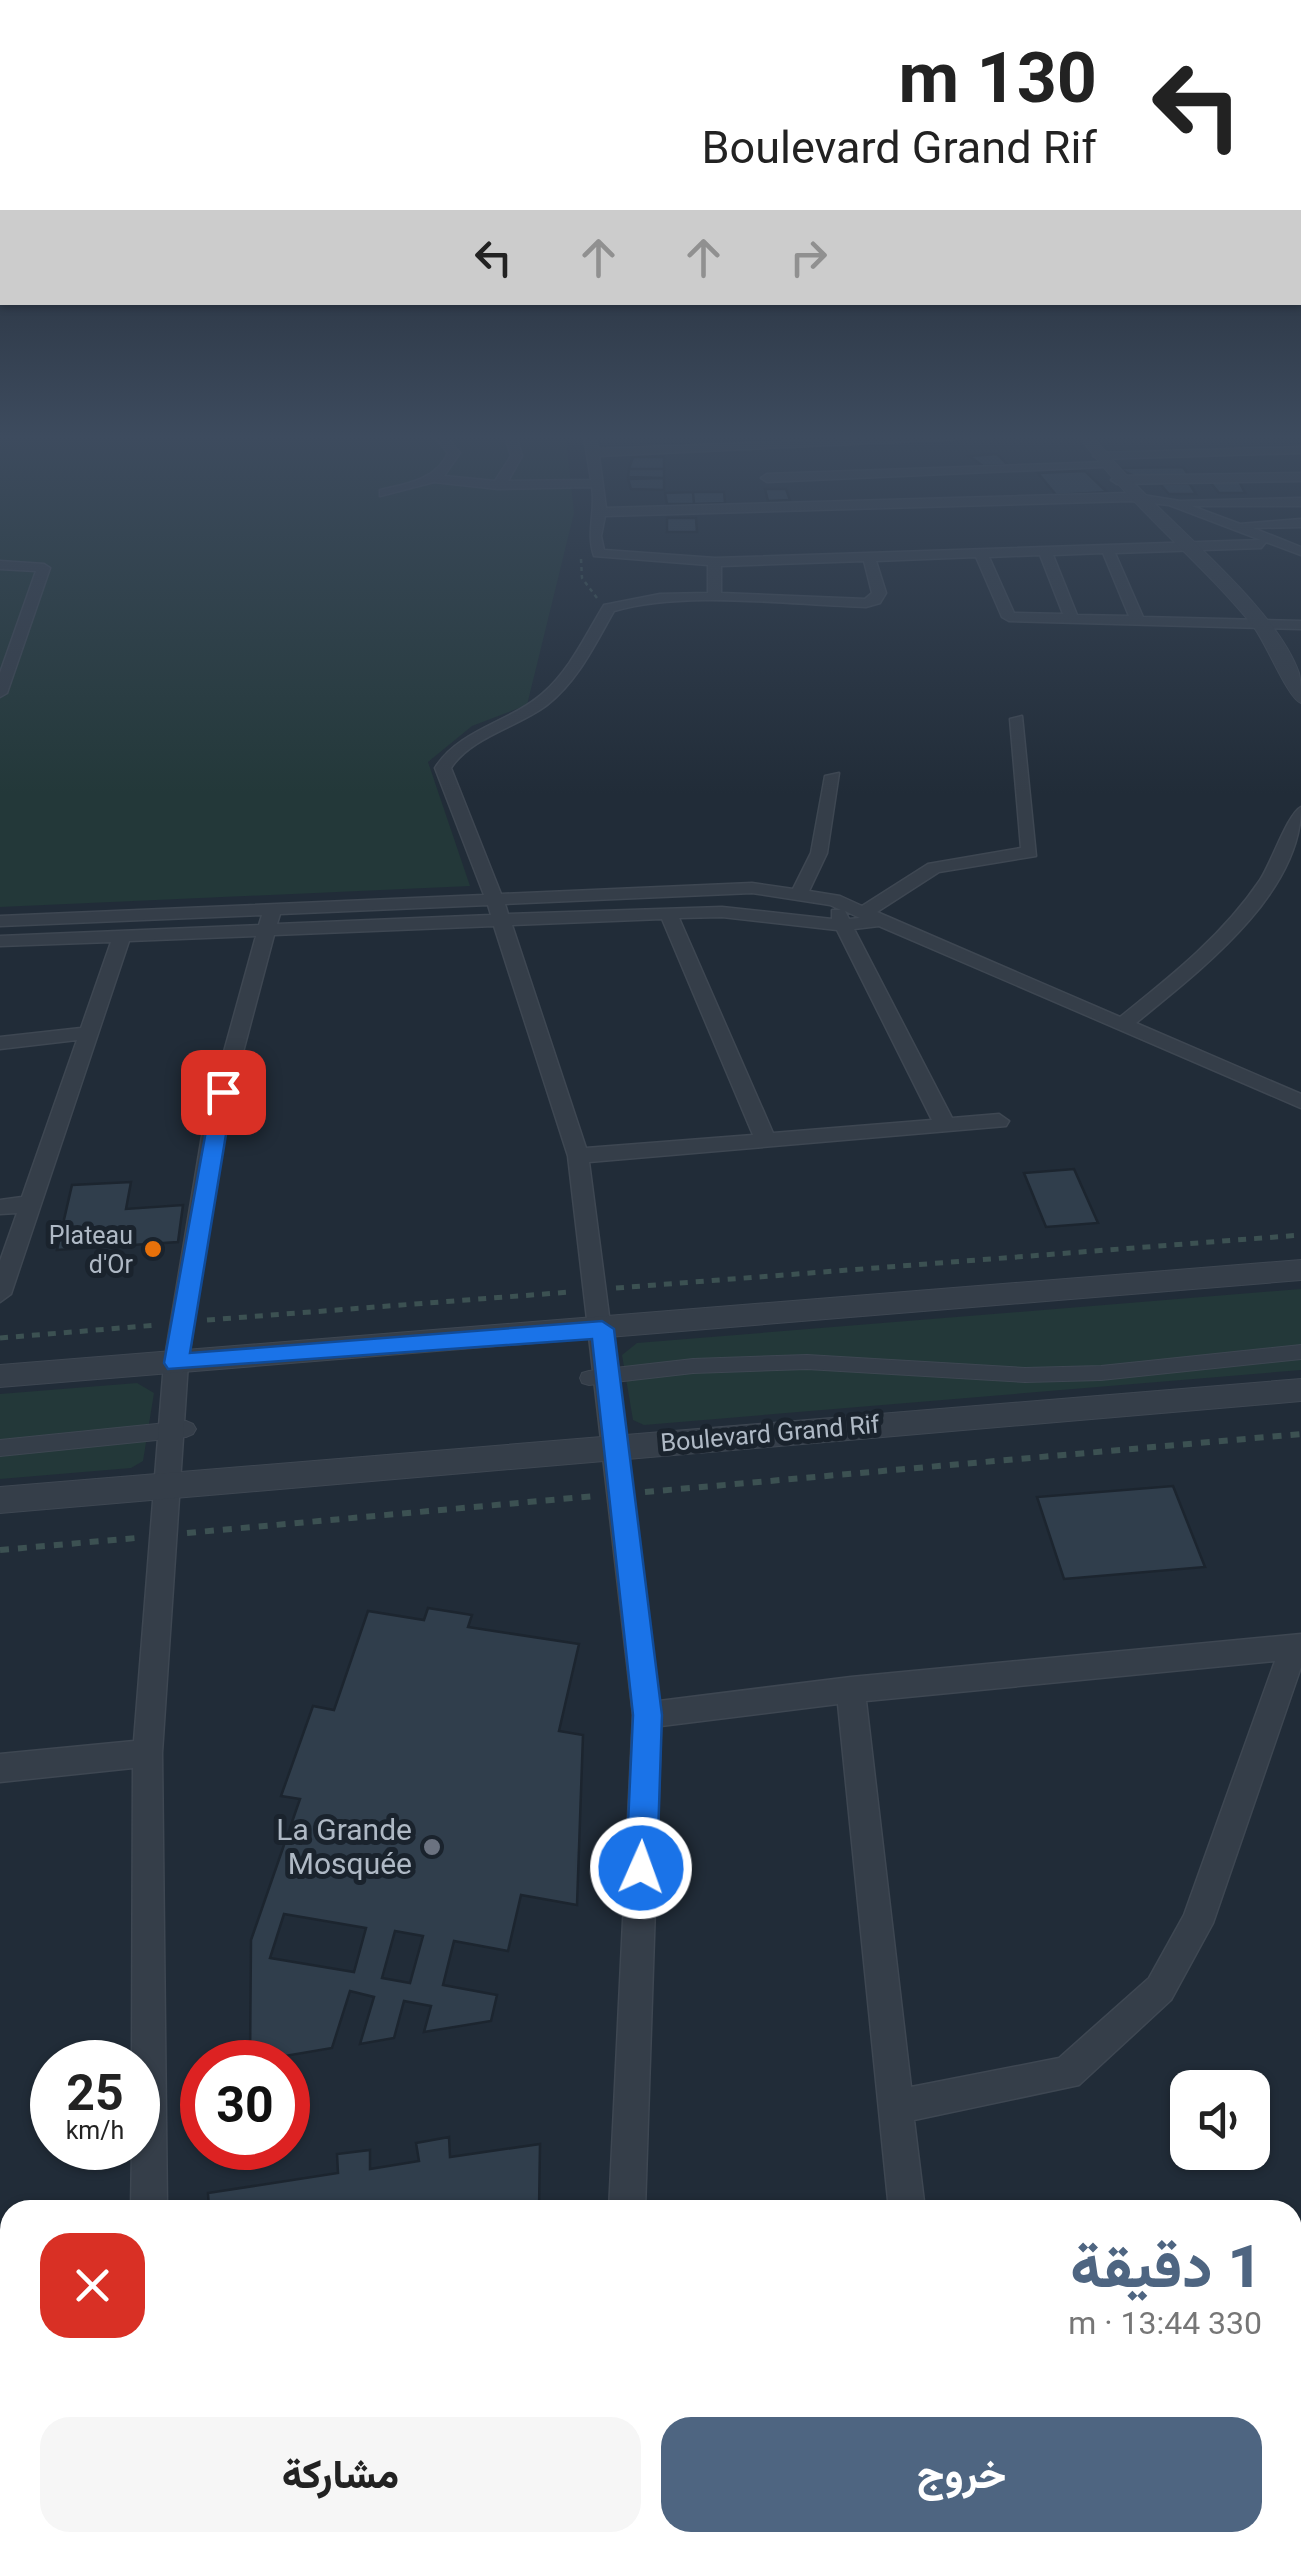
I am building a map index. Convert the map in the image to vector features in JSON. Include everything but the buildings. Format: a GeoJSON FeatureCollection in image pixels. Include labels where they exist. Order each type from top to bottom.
{"type":"FeatureCollection","features":[{"type":"Feature","properties":{"kind":"street"},"geometry":{"type":"LineString","coordinates":[[604,555],[715,562],[941,555]]}},
{"type":"Feature","properties":{"kind":"street"},"geometry":{"type":"LineString","coordinates":[[982,555],[1009,617],[1301,625]]}},
{"type":"Feature","properties":{"kind":"street"},"geometry":{"type":"LineString","coordinates":[[1047,555],[1072,619]]}},
{"type":"Feature","properties":{"kind":"street"},"geometry":{"type":"LineString","coordinates":[[1109,555],[1138,621]]}},
{"type":"Feature","properties":{"kind":"street"},"geometry":{"type":"LineString","coordinates":[[1195,555],[1276,644],[1301,694]]}},
{"type":"Feature","properties":{"kind":"street"},"geometry":{"type":"LineString","coordinates":[[628,2200],[647,1715],[615,1446],[598,1377],[602,1329],[578,1156],[497,907],[445,780],[446,760],[544,704],[566,684],[609,608],[617,604],[714,600],[866,603],[875,600],[879,593],[869,557]]}},
{"type":"Feature","properties":{"kind":"street"},"geometry":{"type":"LineString","coordinates":[[714,600],[715,562]]}},
{"type":"Feature","properties":{"kind":"street"},"geometry":{"type":"LineString","coordinates":[[0,565],[44,568],[0,693]]}},
{"type":"Feature","properties":{"kind":"street"},"geometry":{"type":"LineString","coordinates":[[0,629],[25,628]]}},
{"type":"Feature","properties":{"kind":"street"},"geometry":{"type":"LineString","coordinates":[[497,907],[722,912],[842,924],[872,916],[934,868],[1030,852],[1017,720]]}},
{"type":"Feature","properties":{"kind":"street"},"geometry":{"type":"LineString","coordinates":[[799,895],[819,853],[833,776]]}},
{"type":"Feature","properties":{"kind":"street"},"geometry":{"type":"LineString","coordinates":[[1123,1024],[1220,943],[1266,891],[1292,840],[1301,812]]}},
{"type":"Feature","properties":{"kind":"street"},"geometry":{"type":"LineString","coordinates":[[0,921],[271,918],[497,907],[720,888],[799,895],[834,900],[1298,1099]]}},
{"type":"Feature","properties":{"kind":"street"},"geometry":{"type":"LineString","coordinates":[[834,900],[842,924],[945,1125]]}},
{"type":"Feature","properties":{"kind":"street"},"geometry":{"type":"LineString","coordinates":[[668,913],[765,1138]]}},
{"type":"Feature","properties":{"kind":"street"},"geometry":{"type":"LineString","coordinates":[[0,942],[122,936],[271,918]]}},
{"type":"Feature","properties":{"kind":"street"},"geometry":{"type":"LineString","coordinates":[[149,2200],[148,1753],[166,1484],[178,1430],[176,1363],[214,1124],[271,918]]}},
{"type":"Feature","properties":{"kind":"street"},"geometry":{"type":"LineString","coordinates":[[0,1294],[122,936]]}},
{"type":"Feature","properties":{"kind":"street"},"geometry":{"type":"LineString","coordinates":[[0,1043],[89,1032]]}},
{"type":"Feature","properties":{"kind":"street"},"geometry":{"type":"LineString","coordinates":[[578,1156],[999,1121]]}},
{"type":"Feature","properties":{"kind":"street"},"geometry":{"type":"LineString","coordinates":[[0,1206],[29,1204]]}},
{"type":"Feature","properties":{"kind":"street"},"geometry":{"type":"LineString","coordinates":[[0,1376],[1301,1270]]}},
{"type":"Feature","properties":{"kind":"street"},"geometry":{"type":"LineString","coordinates":[[598,1377],[806,1362],[1025,1375],[1101,1373],[1301,1352]]}},
{"type":"Feature","properties":{"kind":"street","name":"Boulevard Grand Rif"},"geometry":{"type":"LineString","coordinates":[[0,1500],[1301,1390]]}},
{"type":"Feature","properties":{"kind":"street"},"geometry":{"type":"LineString","coordinates":[[0,1448],[178,1430]]}},
{"type":"Feature","properties":{"kind":"street"},"geometry":{"type":"LineString","coordinates":[[647,1715],[851,1690],[1297,1646],[1196,1924],[1160,1988],[1067,2074],[896,2107]]}},
{"type":"Feature","properties":{"kind":"street"},"geometry":{"type":"LineString","coordinates":[[851,1690],[906,2200]]}},
{"type":"Feature","properties":{"kind":"street"},"geometry":{"type":"LineString","coordinates":[[0,1768],[148,1753]]}},
{"type":"Feature","properties":{"kind":"path"},"geometry":{"type":"LineString","coordinates":[[588,555],[581,559],[582,578],[595,597],[617,604]]}},
{"type":"Feature","properties":{"kind":"path"},"geometry":{"type":"LineString","coordinates":[[0,1338],[1301,1234]]}},
{"type":"Feature","properties":{"kind":"path"},"geometry":{"type":"LineString","coordinates":[[0,1550],[1301,1434]]}},
{"type":"Feature","properties":{"kind":"green space"},"geometry":{"type":"Polygon","coordinates":[[[0,555],[564,555],[527,705],[472,726],[428,762],[470,886],[0,907],[0,555]]]}},
{"type":"Feature","properties":{"kind":"green space"},"geometry":{"type":"Polygon","coordinates":[[[1301,1289],[1301,1370],[644,1425],[633,1420],[622,1355],[637,1343],[1301,1289]]]}},
{"type":"Feature","properties":{"kind":"green space"},"geometry":{"type":"Polygon","coordinates":[[[137,1383],[154,1393],[143,1461],[131,1468],[0,1479],[0,1394],[137,1383]]]}},
{"type":"Feature","properties":{"kind":"place","name":"Plateau d'Or"},"geometry":{"type":"Point","coordinates":[153,1249]}},
{"type":"Feature","properties":{"kind":"place","name":"La Grande Mosquée"},"geometry":{"type":"Point","coordinates":[432,1847]}},
{"type":"Feature","properties":{"kind":"route"},"geometry":{"type":"LineString","coordinates":[[223,1092],[214,1124],[176,1363],[602,1329],[647,1715],[641,1868]]}}]}
